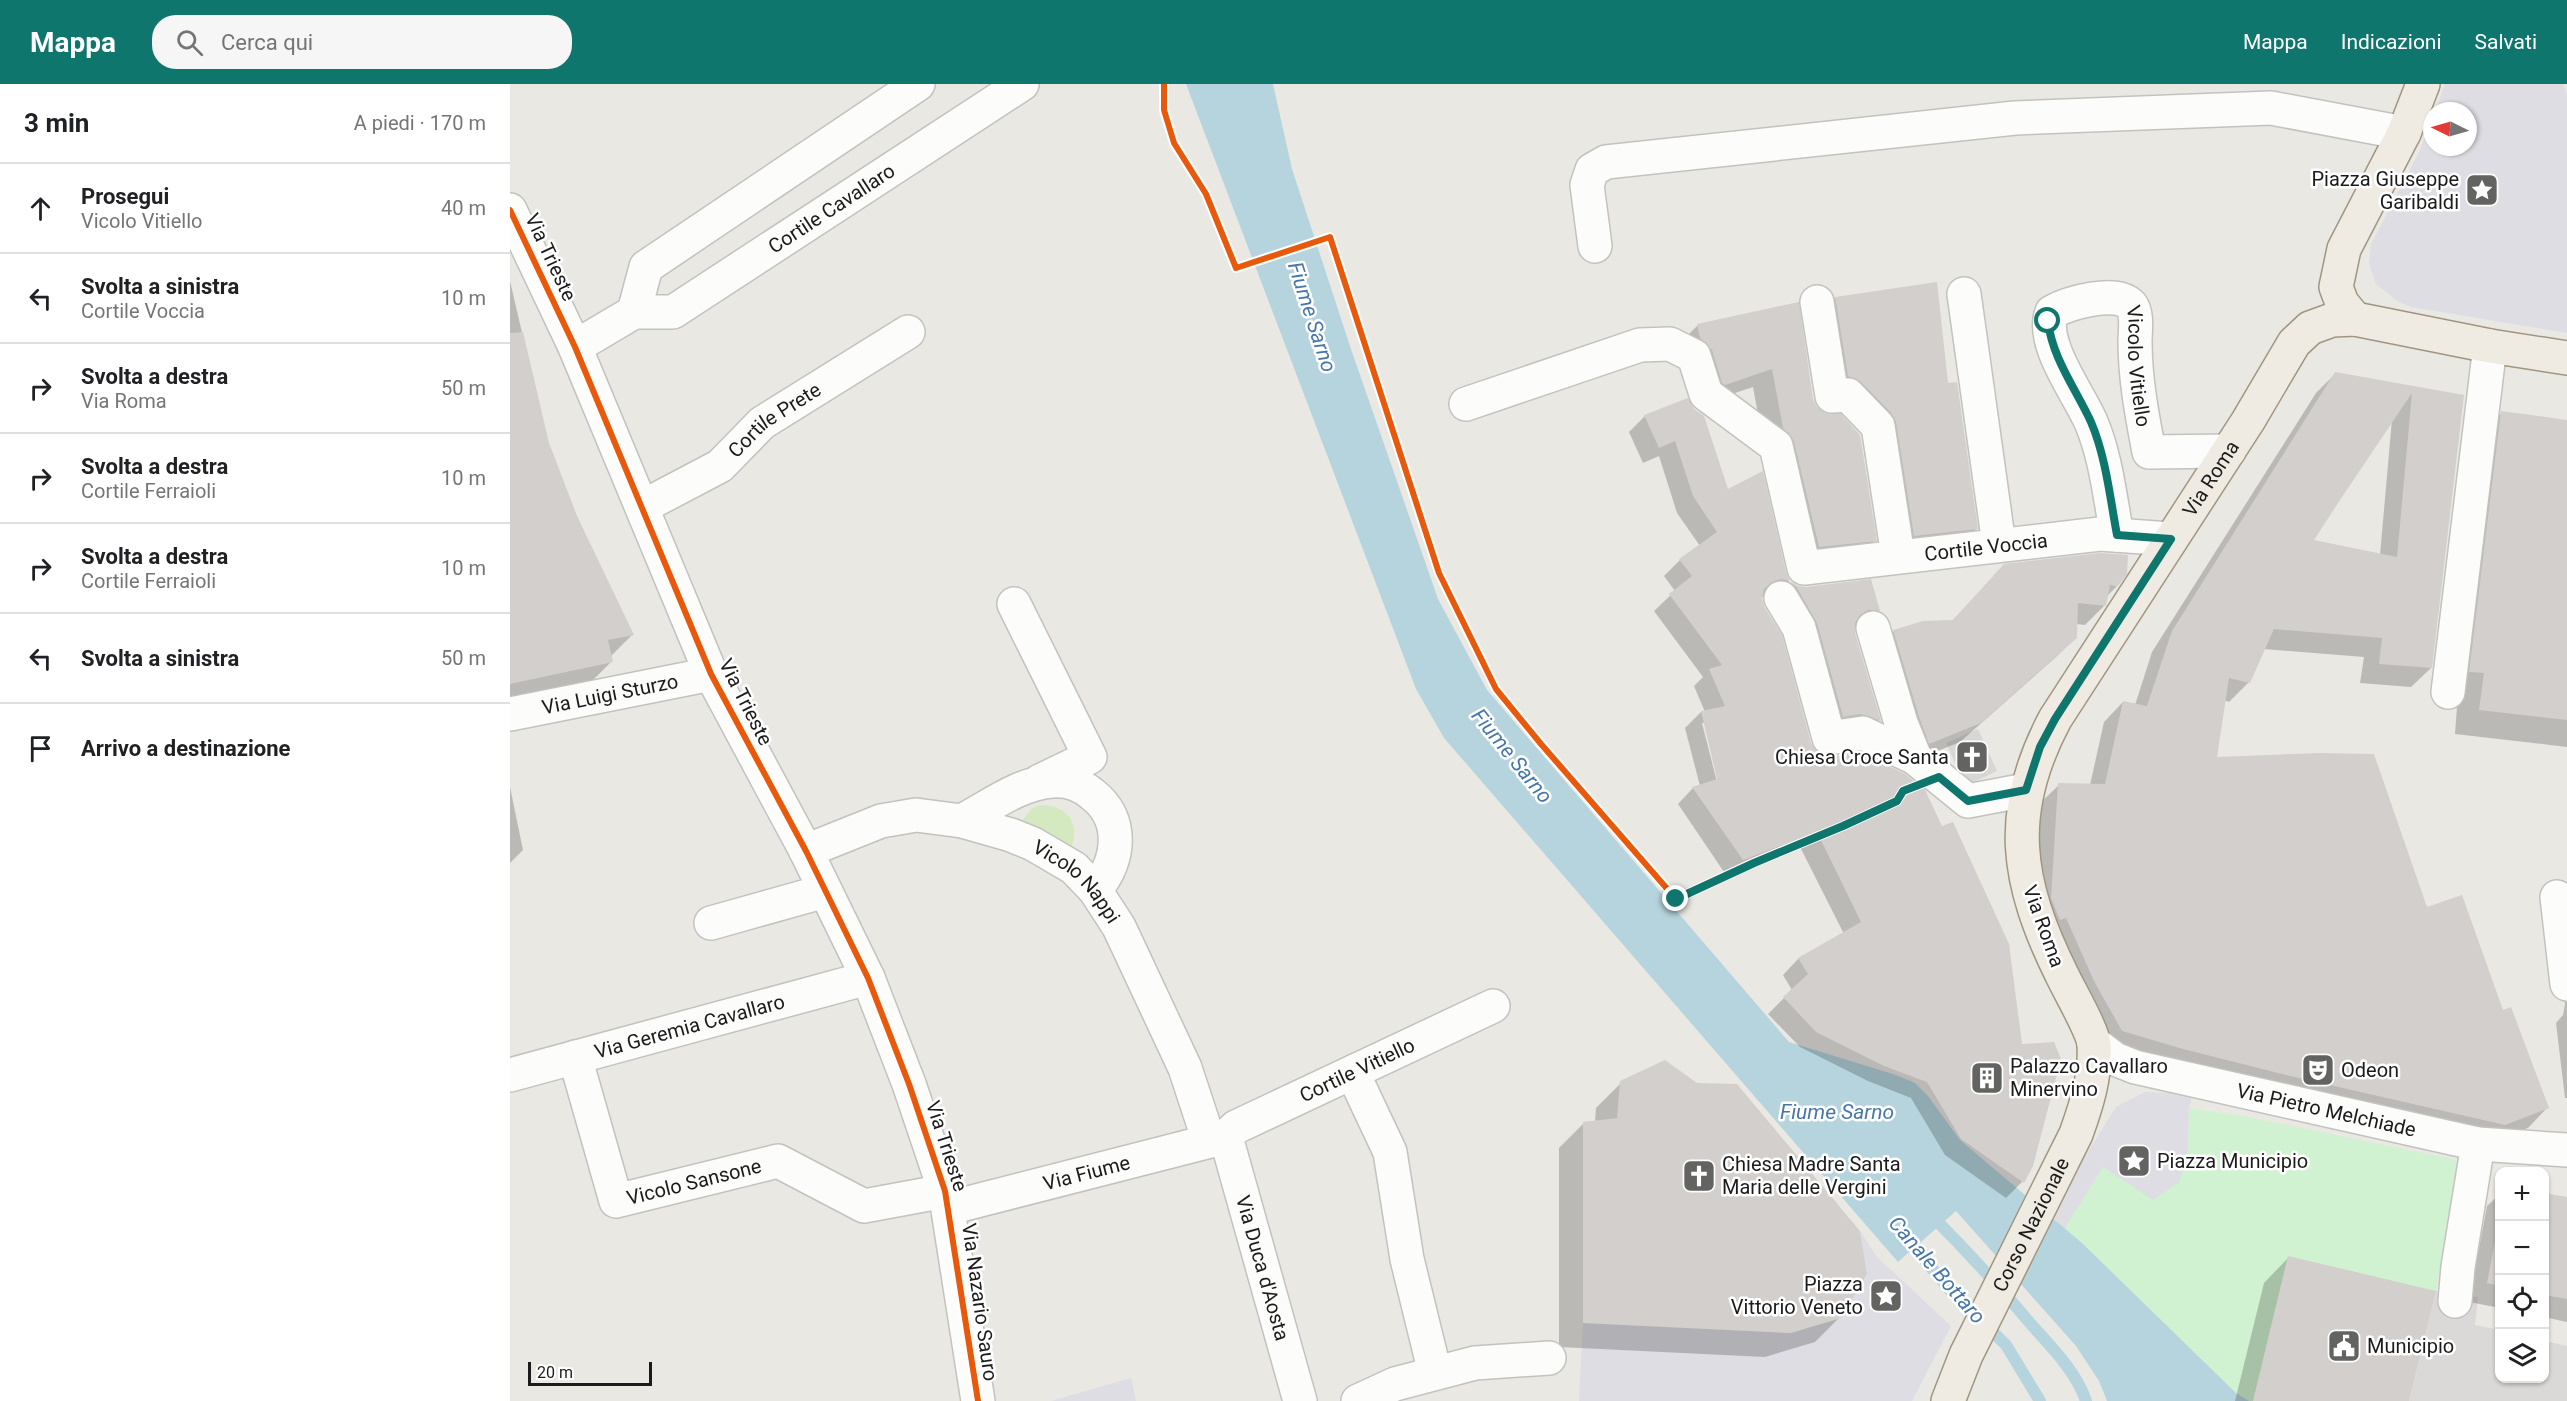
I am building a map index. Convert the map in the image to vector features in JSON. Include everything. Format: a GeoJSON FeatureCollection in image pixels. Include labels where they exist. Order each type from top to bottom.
{"type":"FeatureCollection","features":[{"type":"Feature","properties":{"kind":"main road"},"geometry":{"type":"LineString","coordinates":[[2423,84],[2404,134],[2344,249],[2336,287],[2342,303],[2355,319],[2490,346],[2567,358]]}},
{"type":"Feature","properties":{"kind":"main road","name":"Via Roma"},"geometry":{"type":"LineString","coordinates":[[2094,1043],[2049,949],[2028,883],[2021,827],[2026,790],[2040,747],[2055,719],[2229,451],[2294,343],[2310,328],[2332,320],[2355,319]]}},
{"type":"Feature","properties":{"kind":"main road","name":"Corso Nazionale"},"geometry":{"type":"LineString","coordinates":[[1948,1401],[1972,1345],[2076,1134],[2087,1104],[2093,1073],[2094,1043]]}},
{"type":"Feature","properties":{"kind":"street"},"geometry":{"type":"LineString","coordinates":[[634,312],[646,267],[918,84]]}},
{"type":"Feature","properties":{"kind":"street","name":"Cortile Cavallaro"},"geometry":{"type":"LineString","coordinates":[[575,346],[634,312],[673,312],[1022,84]]}},
{"type":"Feature","properties":{"kind":"street"},"geometry":{"type":"LineString","coordinates":[[1595,246],[1587,185],[1592,170],[1606,162],[2015,117],[2259,108],[2271,108],[2404,134]]}},
{"type":"Feature","properties":{"kind":"street","name":"Via Trieste"},"geometry":{"type":"LineString","coordinates":[[512,216],[575,346],[711,674],[806,851],[868,978],[909,1084],[947,1200]]}},
{"type":"Feature","properties":{"kind":"street"},"geometry":{"type":"LineString","coordinates":[[1965,294],[1999,545]]}},
{"type":"Feature","properties":{"kind":"street","name":"Vicolo Vitiello"},"geometry":{"type":"LineString","coordinates":[[2117,535],[2103,460],[2091,423],[2054,348],[2049,332],[2048,321],[2052,312],[2061,307],[2109,297],[2122,299],[2132,307],[2135,319],[2135,364],[2149,452],[2229,451]]}},
{"type":"Feature","properties":{"kind":"street"},"geometry":{"type":"LineString","coordinates":[[1817,302],[1832,396],[1848,395],[1878,426],[1898,556]]}},
{"type":"Feature","properties":{"kind":"street","name":"Cortile Prete"},"geometry":{"type":"LineString","coordinates":[[642,507],[720,466],[762,423],[908,332]]}},
{"type":"Feature","properties":{"kind":"street","name":"Cortile Voccia"},"geometry":{"type":"LineString","coordinates":[[1466,404],[1640,345],[1671,344],[1694,356],[1706,394],[1776,446],[1804,568],[2100,534],[2171,539]]}},
{"type":"Feature","properties":{"kind":"street"},"geometry":{"type":"LineString","coordinates":[[2448,692],[2490,346]]}},
{"type":"Feature","properties":{"kind":"street"},"geometry":{"type":"LineString","coordinates":[[1781,597],[1799,628],[1829,738],[1863,733],[1915,758],[1968,801],[2026,790]]}},
{"type":"Feature","properties":{"kind":"street"},"geometry":{"type":"LineString","coordinates":[[962,821],[1090,757],[1014,604]]}},
{"type":"Feature","properties":{"kind":"street"},"geometry":{"type":"LineString","coordinates":[[1873,628],[1901,723],[1915,758]]}},
{"type":"Feature","properties":{"kind":"street","name":"Via Luigi Sturzo"},"geometry":{"type":"LineString","coordinates":[[510,714],[711,674]]}},
{"type":"Feature","properties":{"kind":"street"},"geometry":{"type":"LineString","coordinates":[[1035,783],[1055,780],[1077,785],[1097,798],[1110,816],[1116,840],[1115,854],[1107,874],[1095,890]]}},
{"type":"Feature","properties":{"kind":"street","name":"Vicolo Nappi"},"geometry":{"type":"LineString","coordinates":[[806,851],[881,821],[916,815],[962,821],[1011,835],[1033,844],[1074,868],[1095,890],[1119,927],[1164,1020],[1217,1139]]}},
{"type":"Feature","properties":{"kind":"street"},"geometry":{"type":"LineString","coordinates":[[711,923],[825,891]]}},
{"type":"Feature","properties":{"kind":"street"},"geometry":{"type":"LineString","coordinates":[[2557,897],[2567,984]]}},
{"type":"Feature","properties":{"kind":"street","name":"Via Geremia Cavallaro"},"geometry":{"type":"LineString","coordinates":[[510,1075],[868,978]]}},
{"type":"Feature","properties":{"kind":"street","name":"Cortile Vitiello"},"geometry":{"type":"LineString","coordinates":[[1217,1139],[1236,1127],[1492,1006]]}},
{"type":"Feature","properties":{"kind":"street","name":"Via Pietro Melchiade"},"geometry":{"type":"LineString","coordinates":[[2094,1043],[2115,1059],[2136,1067],[2478,1144],[2567,1150]]}},
{"type":"Feature","properties":{"kind":"street","name":"Vicolo Sansone"},"geometry":{"type":"LineString","coordinates":[[574,1057],[616,1201],[778,1161],[864,1206],[947,1200]]}},
{"type":"Feature","properties":{"kind":"street"},"geometry":{"type":"LineString","coordinates":[[1355,1071],[1358,1084],[1390,1152],[1407,1259],[1435,1373]]}},
{"type":"Feature","properties":{"kind":"street","name":"Via Fiume"},"geometry":{"type":"LineString","coordinates":[[947,1200],[1217,1139]]}},
{"type":"Feature","properties":{"kind":"street","name":"Via Duca d'Aosta"},"geometry":{"type":"LineString","coordinates":[[1217,1139],[1300,1401]]}},
{"type":"Feature","properties":{"kind":"street"},"geometry":{"type":"LineString","coordinates":[[2455,1301],[2458,1267],[2478,1144]]}},
{"type":"Feature","properties":{"kind":"street","name":"Via Nazario Sauro"},"geometry":{"type":"LineString","coordinates":[[947,1200],[978,1401]]}},
{"type":"Feature","properties":{"kind":"street"},"geometry":{"type":"LineString","coordinates":[[1358,1401],[1395,1384],[1475,1363],[1549,1358]]}},
{"type":"Feature","properties":{"kind":"shaded area","name":"Piazza Giuseppe Garibaldi"},"geometry":{"type":"Polygon","coordinates":[[[2445,84],[2563,84],[2567,95],[2567,333],[2411,307],[2397,301],[2376,284],[2369,264],[2371,244],[2423,142],[2423,156],[2477,156],[2477,102],[2438,102],[2445,84]]]}},
{"type":"Feature","properties":{"kind":"shaded area","name":"Chiesa Croce Santa"},"geometry":{"type":"Polygon","coordinates":[[[1978,729],[1997,771],[1966,786],[1946,743],[1978,729]]]}},
{"type":"Feature","properties":{"kind":"shaded area","name":"Piazza Municipio"},"geometry":{"type":"Polygon","coordinates":[[[2145,1092],[2193,1094],[2189,1108],[2187,1156],[2179,1182],[2153,1200],[2103,1167],[2064,1229],[2049,1214],[2116,1107],[2145,1092]]]}},
{"type":"Feature","properties":{"kind":"shaded area","name":"Piazza Vittorio Veneto"},"geometry":{"type":"Polygon","coordinates":[[[1860,1231],[1877,1257],[1951,1326],[1912,1401],[1579,1401],[1583,1323],[1791,1333],[1841,1318],[1867,1274],[1860,1231]]]}},
{"type":"Feature","properties":{"kind":"shaded area"},"geometry":{"type":"Polygon","coordinates":[[[2436,1291],[2478,1297],[2475,1325],[2495,1329],[2495,1383],[2549,1383],[2549,1342],[2567,1346],[2567,1401],[2409,1401],[2436,1291]]]}},
{"type":"Feature","properties":{"kind":"shaded area"},"geometry":{"type":"Polygon","coordinates":[[[1131,1378],[1136,1401],[1051,1401],[1131,1378]]]}},
{"type":"Feature","properties":{"kind":"green space"},"geometry":{"type":"Polygon","coordinates":[[[1041,805],[1058,808],[1069,816],[1074,829],[1072,846],[1020,824],[1032,808],[1041,805]]]}},
{"type":"Feature","properties":{"kind":"green space"},"geometry":{"type":"Polygon","coordinates":[[[2189,1108],[2248,1117],[2457,1160],[2436,1291],[2288,1257],[2253,1401],[2236,1393],[2082,1243],[2064,1229],[2103,1167],[2152,1199],[2178,1182],[2187,1156],[2189,1108]]]}},
{"type":"Feature","properties":{"kind":"water","name":"Fiume Sarno"},"geometry":{"type":"Polygon","coordinates":[[[1186,84],[1273,84],[1292,169],[1352,352],[1438,599],[1487,690],[1789,1042],[1915,1083],[1928,1096],[1960,1140],[2082,1243],[2236,1393],[2249,1401],[2107,1401],[2099,1381],[2076,1346],[1956,1211],[1898,1262],[1444,738],[1416,689],[1186,84]]]}},
{"type":"Feature","properties":{"kind":"building"},"geometry":{"type":"Polygon","coordinates":[[[1937,282],[1948,383],[1957,382],[1978,529],[1914,536],[1896,422],[1891,413],[1861,382],[1848,376],[1835,297],[1937,282]]]}},
{"type":"Feature","properties":{"kind":"building"},"geometry":{"type":"Polygon","coordinates":[[[1799,302],[1813,399],[1817,407],[1825,413],[1841,414],[1860,435],[1877,541],[1819,547],[1794,442],[1783,428],[1772,369],[1725,385],[1722,383],[1712,350],[1700,338],[1697,324],[1799,302]]]}},
{"type":"Feature","properties":{"kind":"building"},"geometry":{"type":"Polygon","coordinates":[[[523,332],[549,443],[577,516],[634,635],[608,640],[613,662],[510,684],[510,333],[523,332]]]}},
{"type":"Feature","properties":{"kind":"building"},"geometry":{"type":"Polygon","coordinates":[[[2335,372],[2464,395],[2432,668],[2379,664],[2382,638],[2274,629],[2250,683],[2229,678],[2217,757],[2321,753],[2374,754],[2427,907],[2462,895],[2503,1010],[2511,1007],[2549,1108],[2505,1125],[2286,1075],[2122,1031],[2094,981],[2066,918],[2060,920],[2051,898],[2058,783],[2105,784],[2123,701],[2147,706],[2172,631],[2335,372]],[[2412,393],[2314,540],[2397,557],[2412,393]]]}},
{"type":"Feature","properties":{"kind":"building"},"geometry":{"type":"Polygon","coordinates":[[[1688,398],[1694,409],[1704,416],[1728,489],[1763,471],[1790,581],[1781,579],[1772,582],[1764,589],[1762,599],[1782,635],[1811,743],[1822,755],[1831,757],[1860,752],[1905,774],[1925,790],[1942,826],[1953,822],[2009,944],[2022,1044],[2054,1042],[2061,1059],[2033,1166],[2024,1183],[1961,1139],[1927,1082],[1884,1066],[1816,1032],[1783,997],[1808,974],[1798,958],[1861,922],[1817,832],[1743,860],[1692,787],[1717,779],[1701,711],[1725,706],[1709,669],[1722,665],[1669,594],[1692,576],[1679,559],[1717,532],[1693,496],[1675,441],[1659,448],[1644,415],[1688,398]]]}},
{"type":"Feature","properties":{"kind":"building"},"geometry":{"type":"Polygon","coordinates":[[[2501,411],[2567,420],[2567,720],[2479,710],[2484,673],[2469,672],[2501,411]]]}},
{"type":"Feature","properties":{"kind":"building"},"geometry":{"type":"Polygon","coordinates":[[[2100,553],[2128,555],[2127,574],[2118,586],[2110,585],[2106,606],[2078,603],[2077,638],[1981,723],[1929,744],[1893,630],[1923,621],[1953,620],[2004,564],[2100,553]]]}},
{"type":"Feature","properties":{"kind":"building"},"geometry":{"type":"Polygon","coordinates":[[[1871,579],[1880,611],[1868,610],[1860,615],[1855,623],[1855,633],[1881,721],[1861,714],[1843,717],[1817,623],[1797,588],[1790,581],[1798,586],[1806,587],[1871,579]]]}},
{"type":"Feature","properties":{"kind":"building","name":"Chiesa Madre Santa Maria delle Vergini"},"geometry":{"type":"Polygon","coordinates":[[[1665,1060],[1697,1083],[1737,1084],[1860,1231],[1867,1274],[1841,1318],[1791,1333],[1583,1323],[1583,1122],[1617,1118],[1620,1081],[1665,1060]]]}},
{"type":"Feature","properties":{"kind":"building"},"geometry":{"type":"Polygon","coordinates":[[[2549,1194],[2567,1197],[2567,1299],[2549,1296],[2549,1194]]]}},
{"type":"Feature","properties":{"kind":"building"},"geometry":{"type":"Polygon","coordinates":[[[2495,1241],[2495,1285],[2487,1283],[2495,1241]]]}},
{"type":"Feature","properties":{"kind":"building","name":"Municipio"},"geometry":{"type":"Polygon","coordinates":[[[2288,1256],[2436,1291],[2409,1401],[2253,1401],[2288,1256]]]}},
{"type":"Feature","properties":{"kind":"waterway"},"geometry":{"type":"LineString","coordinates":[[1930,1214],[1981,1267],[2054,1350],[2076,1380],[2086,1401]]}},
{"type":"Feature","properties":{"kind":"waterway","name":"Canale Bottaro"},"geometry":{"type":"LineString","coordinates":[[1905,1236],[1949,1289],[2006,1345],[2040,1401]]}},
{"type":"Feature","properties":{"kind":"cycle path"},"geometry":{"type":"LineString","coordinates":[[1164,84],[1164,110],[1174,143],[1206,194],[1236,268],[1330,237],[1439,573],[1496,689],[1676,899],[1897,801],[1903,791],[1939,777]]}},
{"type":"Feature","properties":{"kind":"cycle path"},"geometry":{"type":"LineString","coordinates":[[510,210],[575,347],[711,674],[806,851],[868,978],[909,1084],[945,1191],[978,1401]]}},
{"type":"Feature","properties":{"kind":"place","name":"Piazza Giuseppe Garibaldi"},"geometry":{"type":"Point","coordinates":[2482,190]}},
{"type":"Feature","properties":{"kind":"place","name":"Chiesa Croce Santa"},"geometry":{"type":"Point","coordinates":[1972,757]}},
{"type":"Feature","properties":{"kind":"place","name":"Odeon"},"geometry":{"type":"Point","coordinates":[2318,1070]}},
{"type":"Feature","properties":{"kind":"place","name":"Palazzo Cavallaro Minervino"},"geometry":{"type":"Point","coordinates":[1987,1078]}},
{"type":"Feature","properties":{"kind":"place","name":"Piazza Municipio"},"geometry":{"type":"Point","coordinates":[2134,1161]}},
{"type":"Feature","properties":{"kind":"place","name":"Chiesa Madre Santa Maria delle Vergini"},"geometry":{"type":"Point","coordinates":[1699,1176]}},
{"type":"Feature","properties":{"kind":"place","name":"Piazza Vittorio Veneto"},"geometry":{"type":"Point","coordinates":[1886,1296]}},
{"type":"Feature","properties":{"kind":"place","name":"Municipio"},"geometry":{"type":"Point","coordinates":[2344,1346]}},
{"type":"Feature","properties":{"kind":"route"},"geometry":{"type":"LineString","coordinates":[[1676,899],[1897,801],[1903,791],[1939,777],[1968,801],[2026,790],[2040,747],[2055,719],[2171,539],[2117,535],[2103,460],[2091,423],[2054,348],[2048,321]]}}]}
